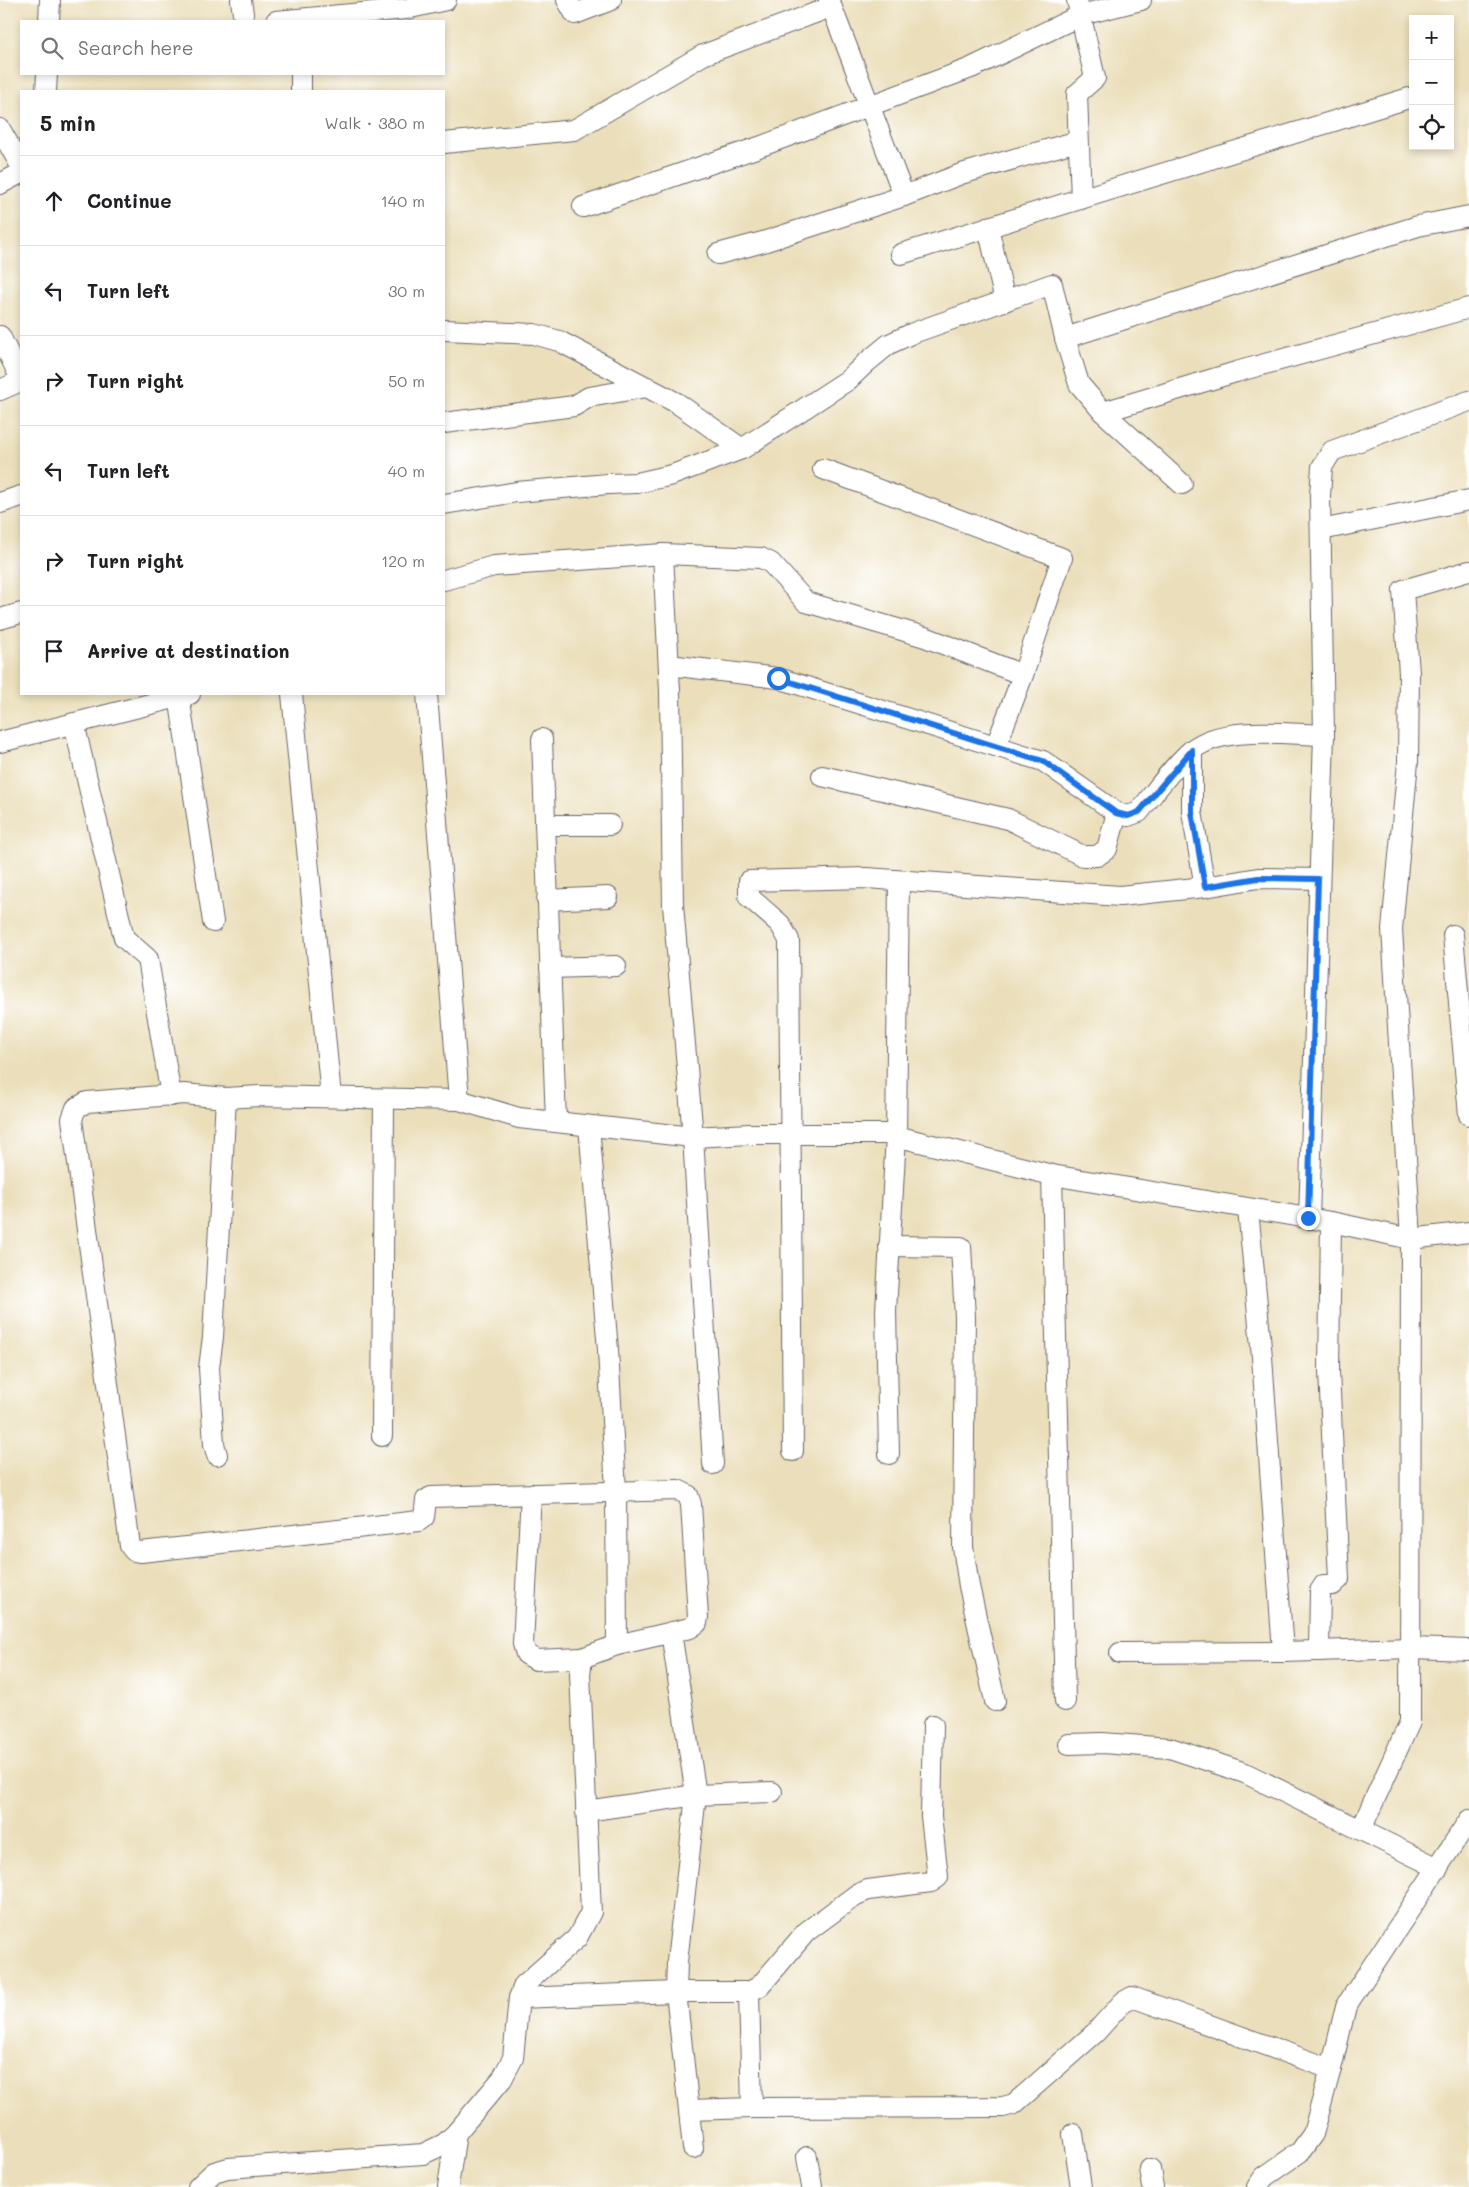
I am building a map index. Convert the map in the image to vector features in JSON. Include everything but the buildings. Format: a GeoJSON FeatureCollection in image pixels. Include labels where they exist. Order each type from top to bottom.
{"type":"FeatureCollection","features":[{"type":"Feature","properties":{"kind":"street"},"geometry":{"type":"LineString","coordinates":[[49,20],[50,0]]}},
{"type":"Feature","properties":{"kind":"street"},"geometry":{"type":"LineString","coordinates":[[242,0],[244,20]]}},
{"type":"Feature","properties":{"kind":"street"},"geometry":{"type":"LineString","coordinates":[[303,20],[406,8],[446,0]]}},
{"type":"Feature","properties":{"kind":"street"},"geometry":{"type":"LineString","coordinates":[[567,0],[575,14],[610,0]]}},
{"type":"Feature","properties":{"kind":"street"},"geometry":{"type":"LineString","coordinates":[[583,207],[759,147],[869,104],[971,68],[1079,7],[1141,0]]}},
{"type":"Feature","properties":{"kind":"street"},"geometry":{"type":"LineString","coordinates":[[445,143],[574,130],[703,55],[830,4],[904,196]]}},
{"type":"Feature","properties":{"kind":"street"},"geometry":{"type":"LineString","coordinates":[[1079,7],[1094,78],[1078,94],[1081,199]]}},
{"type":"Feature","properties":{"kind":"street"},"geometry":{"type":"LineString","coordinates":[[46,90],[47,75]]}},
{"type":"Feature","properties":{"kind":"street"},"geometry":{"type":"LineString","coordinates":[[301,75],[301,90]]}},
{"type":"Feature","properties":{"kind":"street"},"geometry":{"type":"LineString","coordinates":[[901,254],[1409,98]]}},
{"type":"Feature","properties":{"kind":"street"},"geometry":{"type":"LineString","coordinates":[[0,129],[20,164]]}},
{"type":"Feature","properties":{"kind":"street"},"geometry":{"type":"LineString","coordinates":[[718,254],[763,242],[904,196],[961,174],[1078,140]]}},
{"type":"Feature","properties":{"kind":"street"},"geometry":{"type":"LineString","coordinates":[[0,184],[20,174]]}},
{"type":"Feature","properties":{"kind":"street"},"geometry":{"type":"LineString","coordinates":[[1065,338],[1418,226],[1469,216]]}},
{"type":"Feature","properties":{"kind":"street"},"geometry":{"type":"LineString","coordinates":[[988,227],[1005,301]]}},
{"type":"Feature","properties":{"kind":"street"},"geometry":{"type":"LineString","coordinates":[[445,504],[517,492],[637,483],[672,475],[742,449],[848,380],[889,344],[912,333],[1052,284],[1065,338],[1079,384],[1103,412],[1182,484]]}},
{"type":"Feature","properties":{"kind":"street"},"geometry":{"type":"LineString","coordinates":[[1103,412],[1236,372],[1469,308]]}},
{"type":"Feature","properties":{"kind":"street"},"geometry":{"type":"LineString","coordinates":[[445,330],[534,334],[559,341],[647,387],[701,418],[742,449]]}},
{"type":"Feature","properties":{"kind":"street"},"geometry":{"type":"LineString","coordinates":[[0,336],[20,378]]}},
{"type":"Feature","properties":{"kind":"street"},"geometry":{"type":"LineString","coordinates":[[0,390],[20,380]]}},
{"type":"Feature","properties":{"kind":"street"},"geometry":{"type":"LineString","coordinates":[[445,423],[574,406],[589,397],[647,387]]}},
{"type":"Feature","properties":{"kind":"street"},"geometry":{"type":"LineString","coordinates":[[1308,1218],[1324,735],[1320,530],[1322,466],[1332,451],[1469,401]]}},
{"type":"Feature","properties":{"kind":"street"},"geometry":{"type":"LineString","coordinates":[[823,469],[1062,558],[1023,675],[996,746]]}},
{"type":"Feature","properties":{"kind":"street"},"geometry":{"type":"LineString","coordinates":[[0,503],[20,496]]}},
{"type":"Feature","properties":{"kind":"street"},"geometry":{"type":"LineString","coordinates":[[1320,530],[1469,500]]}},
{"type":"Feature","properties":{"kind":"street"},"geometry":{"type":"LineString","coordinates":[[445,580],[494,566],[663,554],[761,558],[771,563],[806,602],[925,637],[1023,675]]}},
{"type":"Feature","properties":{"kind":"street"},"geometry":{"type":"LineString","coordinates":[[663,554],[669,665],[673,905],[693,1137],[713,1464]]}},
{"type":"Feature","properties":{"kind":"street"},"geometry":{"type":"LineString","coordinates":[[1361,1829],[1410,1722],[1412,1648],[1411,1238],[1392,929],[1408,762],[1408,673],[1403,590],[1469,571]]}},
{"type":"Feature","properties":{"kind":"street"},"geometry":{"type":"LineString","coordinates":[[0,619],[20,613]]}},
{"type":"Feature","properties":{"kind":"street"},"geometry":{"type":"LineString","coordinates":[[669,665],[778,678],[1043,761],[1116,813],[1128,816],[1139,812],[1192,750],[1208,740],[1228,733],[1324,735]]}},
{"type":"Feature","properties":{"kind":"street"},"geometry":{"type":"LineString","coordinates":[[0,742],[185,695],[213,922]]}},
{"type":"Feature","properties":{"kind":"street"},"geometry":{"type":"LineString","coordinates":[[292,695],[331,1097]]}},
{"type":"Feature","properties":{"kind":"street"},"geometry":{"type":"LineString","coordinates":[[427,695],[459,1100]]}},
{"type":"Feature","properties":{"kind":"street"},"geometry":{"type":"LineString","coordinates":[[74,723],[124,938],[148,959],[171,1096]]}},
{"type":"Feature","properties":{"kind":"street"},"geometry":{"type":"LineString","coordinates":[[542,739],[556,1122]]}},
{"type":"Feature","properties":{"kind":"street"},"geometry":{"type":"LineString","coordinates":[[1192,750],[1192,812],[1205,887]]}},
{"type":"Feature","properties":{"kind":"street"},"geometry":{"type":"LineString","coordinates":[[822,776],[1008,819],[1083,856],[1097,856],[1107,849],[1116,813]]}},
{"type":"Feature","properties":{"kind":"street"},"geometry":{"type":"LineString","coordinates":[[545,825],[610,825]]}},
{"type":"Feature","properties":{"kind":"street"},"geometry":{"type":"LineString","coordinates":[[793,1451],[789,940],[780,924],[749,897],[748,881],[867,878],[1120,896],[1205,887],[1258,878],[1318,879]]}},
{"type":"Feature","properties":{"kind":"street"},"geometry":{"type":"LineString","coordinates":[[889,1454],[886,1312],[896,1136],[899,881]]}},
{"type":"Feature","properties":{"kind":"street"},"geometry":{"type":"LineString","coordinates":[[548,900],[608,897]]}},
{"type":"Feature","properties":{"kind":"street"},"geometry":{"type":"LineString","coordinates":[[1453,935],[1469,1114]]}},
{"type":"Feature","properties":{"kind":"street"},"geometry":{"type":"LineString","coordinates":[[550,968],[616,966]]}},
{"type":"Feature","properties":{"kind":"street"},"geometry":{"type":"LineString","coordinates":[[531,1494],[523,1644],[526,1654],[536,1660],[582,1658],[616,1645],[690,1628],[697,1623],[691,1504],[688,1495],[678,1490],[616,1491],[431,1497],[426,1500],[424,1517],[419,1521],[140,1552],[134,1551],[130,1546],[72,1119],[76,1108],[86,1102],[184,1094],[226,1098],[259,1096],[459,1100],[519,1118],[693,1137],[791,1133],[888,1134],[1052,1175],[1331,1222],[1411,1238],[1469,1232]]}},
{"type":"Feature","properties":{"kind":"street"},"geometry":{"type":"LineString","coordinates":[[216,1455],[209,1368],[213,1337],[226,1098]]}},
{"type":"Feature","properties":{"kind":"street"},"geometry":{"type":"LineString","coordinates":[[382,1436],[384,1099]]}},
{"type":"Feature","properties":{"kind":"street"},"geometry":{"type":"LineString","coordinates":[[589,1126],[608,1350],[616,1491],[616,1645]]}},
{"type":"Feature","properties":{"kind":"street"},"geometry":{"type":"LineString","coordinates":[[1052,1175],[1065,1701]]}},
{"type":"Feature","properties":{"kind":"street"},"geometry":{"type":"LineString","coordinates":[[1248,1209],[1262,1357],[1283,1652]]}},
{"type":"Feature","properties":{"kind":"street"},"geometry":{"type":"LineString","coordinates":[[1319,1651],[1320,1590],[1324,1585],[1333,1585],[1339,1579],[1329,1371],[1331,1222]]}},
{"type":"Feature","properties":{"kind":"street"},"geometry":{"type":"LineString","coordinates":[[889,1246],[961,1247],[965,1317],[963,1547],[969,1586],[995,1701]]}},
{"type":"Feature","properties":{"kind":"street"},"geometry":{"type":"LineString","coordinates":[[671,1632],[696,1795],[677,1962],[676,1992],[693,2148]]}},
{"type":"Feature","properties":{"kind":"street"},"geometry":{"type":"LineString","coordinates":[[1120,1653],[1283,1652],[1412,1648],[1469,1650]]}},
{"type":"Feature","properties":{"kind":"street"},"geometry":{"type":"LineString","coordinates":[[198,2187],[214,2172],[228,2168],[423,2154],[444,2144],[456,2133],[502,2079],[513,2058],[519,1998],[524,1985],[577,1938],[591,1912],[580,1674],[582,1658]]}},
{"type":"Feature","properties":{"kind":"street"},"geometry":{"type":"LineString","coordinates":[[519,1998],[676,1992],[749,1992],[760,1986],[806,1932],[856,1895],[868,1890],[931,1882],[938,1877],[932,1816],[933,1725]]}},
{"type":"Feature","properties":{"kind":"street"},"geometry":{"type":"LineString","coordinates":[[1069,1744],[1102,1742],[1170,1748],[1245,1773],[1438,1868]]}},
{"type":"Feature","properties":{"kind":"street"},"geometry":{"type":"LineString","coordinates":[[586,1811],[696,1795],[772,1792]]}},
{"type":"Feature","properties":{"kind":"street"},"geometry":{"type":"LineString","coordinates":[[1257,2187],[1264,2177],[1300,2152],[1313,2134],[1346,2006],[1469,1820]]}},
{"type":"Feature","properties":{"kind":"street"},"geometry":{"type":"LineString","coordinates":[[749,1992],[752,2108]]}},
{"type":"Feature","properties":{"kind":"street"},"geometry":{"type":"LineString","coordinates":[[689,2110],[1003,2107],[1014,2104],[1095,2033],[1123,2002],[1132,1997],[1331,2069]]}},
{"type":"Feature","properties":{"kind":"street"},"geometry":{"type":"LineString","coordinates":[[448,2187],[456,2133]]}},
{"type":"Feature","properties":{"kind":"street"},"geometry":{"type":"LineString","coordinates":[[1073,2134],[1080,2187]]}},
{"type":"Feature","properties":{"kind":"street"},"geometry":{"type":"LineString","coordinates":[[807,2157],[812,2187]]}},
{"type":"Feature","properties":{"kind":"route"},"geometry":{"type":"LineString","coordinates":[[778,678],[1043,761],[1116,813],[1128,816],[1139,812],[1192,750],[1192,812],[1205,887],[1258,878],[1318,879],[1312,1167],[1308,1218]]}}]}
